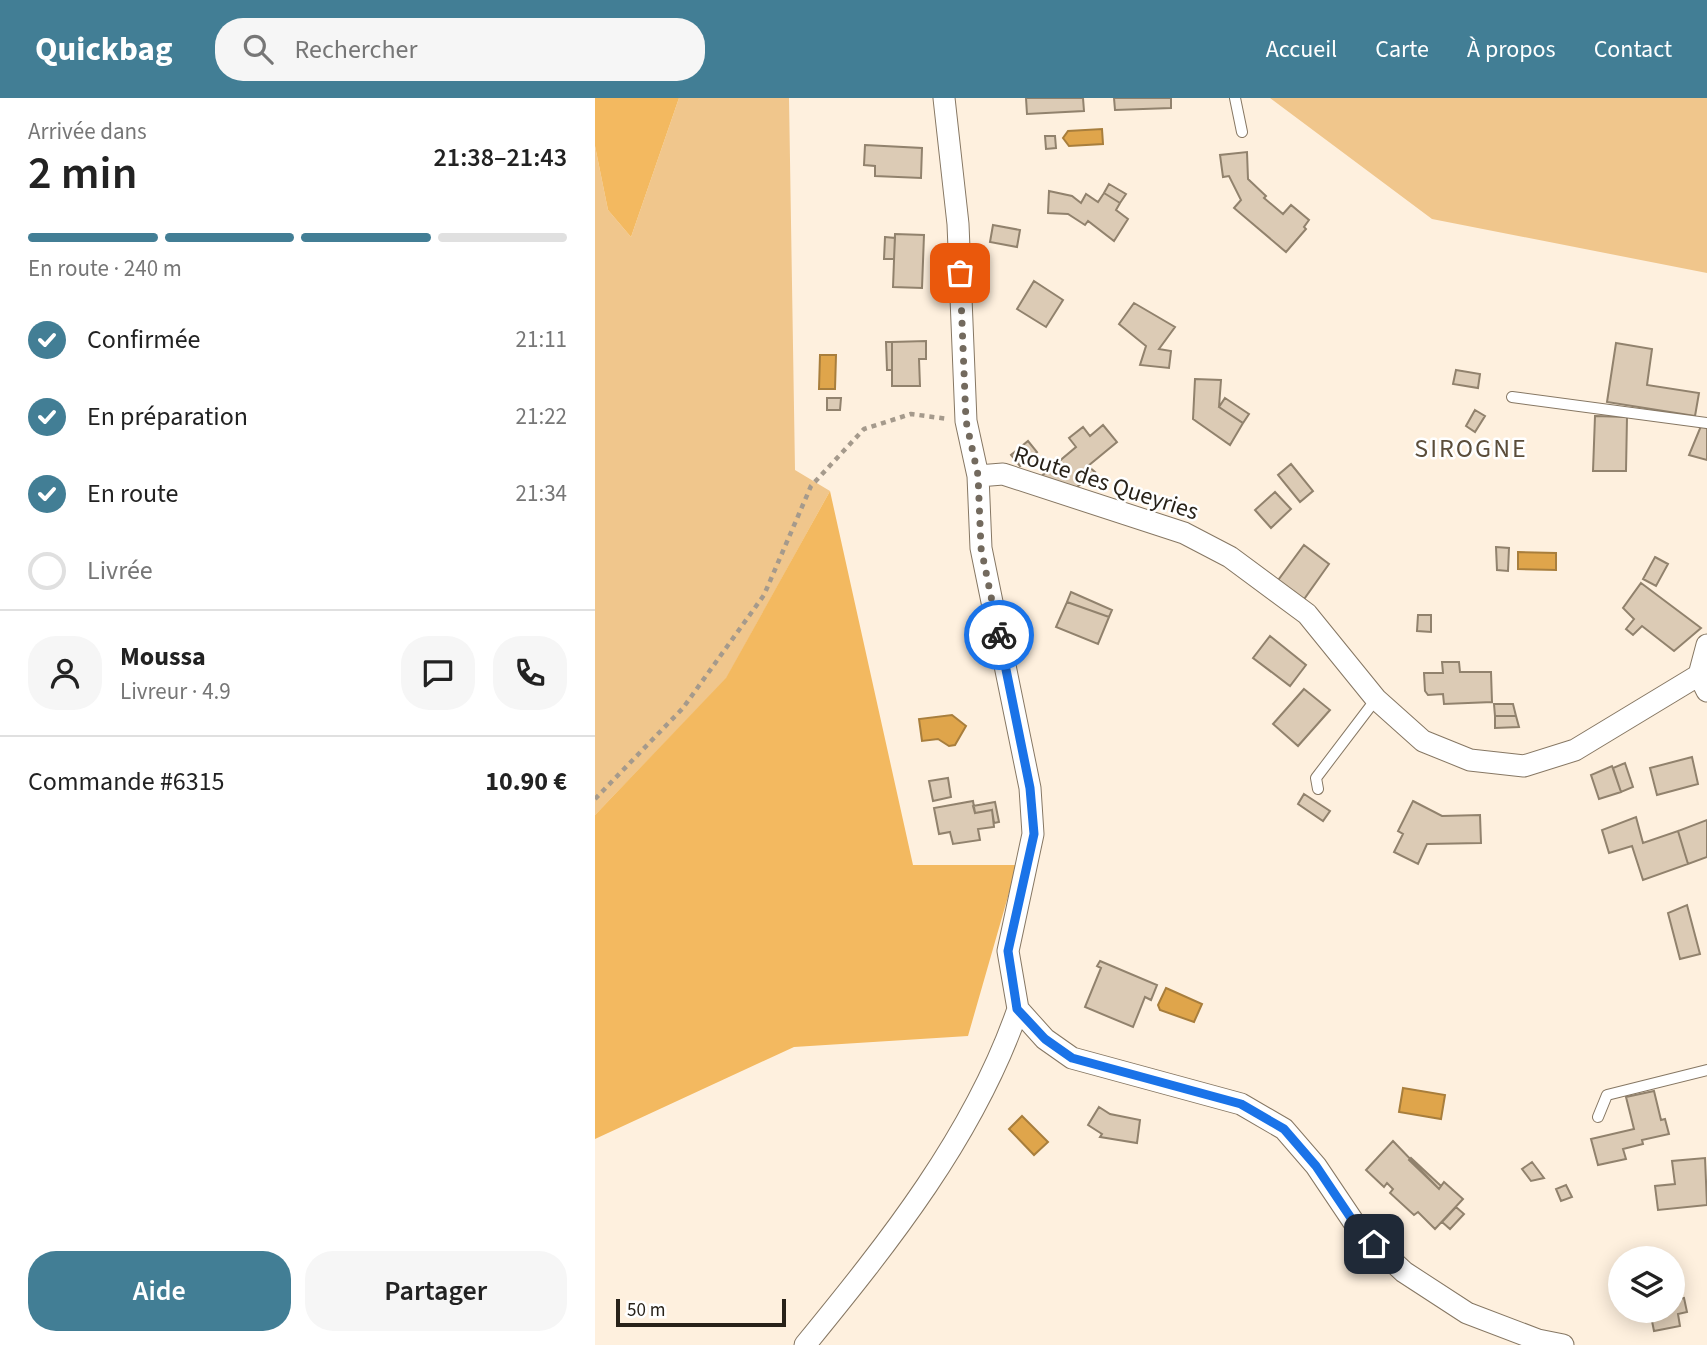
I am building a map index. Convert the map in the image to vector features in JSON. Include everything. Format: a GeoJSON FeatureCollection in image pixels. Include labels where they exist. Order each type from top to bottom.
{"type":"FeatureCollection","features":[{"type":"Feature","properties":{"kind":"street"},"geometry":{"type":"LineString","coordinates":[[805,1345],[900,1225],[938,1169],[989,1077],[1017,1009],[1008,951],[1034,834],[1030,788],[981,548],[978,475],[966,421],[958,224],[944,98]]}},
{"type":"Feature","properties":{"kind":"street","name":"Route des Queyries"},"geometry":{"type":"LineString","coordinates":[[978,475],[1003,474],[1171,528],[1230,557],[1307,614],[1376,699],[1423,741],[1470,760],[1524,766],[1575,750],[1703,683]]}},
{"type":"Feature","properties":{"kind":"street"},"geometry":{"type":"LineString","coordinates":[[1703,683],[1707,645]]}},
{"type":"Feature","properties":{"kind":"street"},"geometry":{"type":"LineString","coordinates":[[1017,1009],[1045,1039],[1072,1058],[1241,1104],[1284,1129],[1316,1166],[1359,1230],[1404,1272],[1467,1313],[1538,1340],[1563,1345]]}},
{"type":"Feature","properties":{"kind":"lane"},"geometry":{"type":"LineString","coordinates":[[1235,98],[1242,132]]}},
{"type":"Feature","properties":{"kind":"lane"},"geometry":{"type":"LineString","coordinates":[[1512,397],[1707,423]]}},
{"type":"Feature","properties":{"kind":"lane"},"geometry":{"type":"LineString","coordinates":[[1318,789],[1316,778],[1376,699]]}},
{"type":"Feature","properties":{"kind":"lane"},"geometry":{"type":"LineString","coordinates":[[1598,1117],[1607,1095],[1707,1070]]}},
{"type":"Feature","properties":{"kind":"path"},"geometry":{"type":"LineString","coordinates":[[595,799],[683,708],[764,595],[811,485],[864,429],[911,414],[966,421]]}},
{"type":"Feature","properties":{"kind":"shaded area"},"geometry":{"type":"Polygon","coordinates":[[[595,98],[679,98],[631,237],[608,210],[595,146],[595,98]]]}},
{"type":"Feature","properties":{"kind":"shaded area"},"geometry":{"type":"Polygon","coordinates":[[[679,98],[789,98],[795,470],[830,491],[726,679],[595,815],[595,146],[608,210],[631,237],[679,98]]]}},
{"type":"Feature","properties":{"kind":"shaded area"},"geometry":{"type":"Polygon","coordinates":[[[1270,98],[1707,98],[1707,273],[1432,219],[1270,98]]]}},
{"type":"Feature","properties":{"kind":"shaded area"},"geometry":{"type":"Polygon","coordinates":[[[1102,129],[1103,144],[1069,146],[1063,138],[1068,131],[1102,129]]]}},
{"type":"Feature","properties":{"kind":"shaded area"},"geometry":{"type":"Polygon","coordinates":[[[820,355],[836,355],[835,389],[819,389],[820,355]]]}},
{"type":"Feature","properties":{"kind":"shaded area"},"geometry":{"type":"Polygon","coordinates":[[[830,491],[913,865],[1017,865],[968,1036],[794,1047],[595,1139],[595,815],[726,678],[830,491]]]}},
{"type":"Feature","properties":{"kind":"shaded area"},"geometry":{"type":"Polygon","coordinates":[[[1518,552],[1556,553],[1556,570],[1518,569],[1518,552]]]}},
{"type":"Feature","properties":{"kind":"shaded area"},"geometry":{"type":"Polygon","coordinates":[[[952,715],[966,726],[955,745],[949,746],[938,739],[922,741],[919,719],[952,715]]]}},
{"type":"Feature","properties":{"kind":"shaded area"},"geometry":{"type":"Polygon","coordinates":[[[1166,988],[1202,1004],[1194,1022],[1160,1010],[1158,1005],[1166,988]]]}},
{"type":"Feature","properties":{"kind":"shaded area"},"geometry":{"type":"Polygon","coordinates":[[[1403,1088],[1445,1095],[1441,1119],[1399,1112],[1403,1088]]]}},
{"type":"Feature","properties":{"kind":"shaded area"},"geometry":{"type":"Polygon","coordinates":[[[1022,1116],[1048,1142],[1034,1155],[1009,1129],[1022,1116]]]}},
{"type":"Feature","properties":{"kind":"building"},"geometry":{"type":"Polygon","coordinates":[[[1026,98],[1083,98],[1084,111],[1027,114],[1026,98]]]}},
{"type":"Feature","properties":{"kind":"building"},"geometry":{"type":"Polygon","coordinates":[[[1114,98],[1171,98],[1171,108],[1115,110],[1114,98]]]}},
{"type":"Feature","properties":{"kind":"building"},"geometry":{"type":"Polygon","coordinates":[[[1045,136],[1055,136],[1056,148],[1046,149],[1045,136]]]}},
{"type":"Feature","properties":{"kind":"building"},"geometry":{"type":"Polygon","coordinates":[[[865,145],[922,148],[921,178],[875,176],[875,166],[864,165],[865,145]]]}},
{"type":"Feature","properties":{"kind":"building"},"geometry":{"type":"Polygon","coordinates":[[[1247,152],[1248,179],[1266,196],[1264,198],[1283,214],[1291,205],[1309,220],[1304,227],[1306,229],[1286,252],[1234,208],[1241,200],[1229,176],[1223,177],[1220,155],[1247,152]]]}},
{"type":"Feature","properties":{"kind":"building"},"geometry":{"type":"Polygon","coordinates":[[[1109,184],[1126,194],[1120,203],[1104,193],[1109,184]]]}},
{"type":"Feature","properties":{"kind":"building"},"geometry":{"type":"Polygon","coordinates":[[[1049,191],[1072,196],[1081,203],[1086,194],[1098,202],[1104,193],[1120,203],[1116,210],[1128,219],[1114,241],[1088,221],[1085,225],[1068,214],[1048,213],[1049,191]]]}},
{"type":"Feature","properties":{"kind":"building"},"geometry":{"type":"Polygon","coordinates":[[[993,225],[1020,230],[1017,247],[990,242],[993,225]]]}},
{"type":"Feature","properties":{"kind":"building"},"geometry":{"type":"Polygon","coordinates":[[[895,234],[924,235],[922,288],[893,287],[895,234]]]}},
{"type":"Feature","properties":{"kind":"building"},"geometry":{"type":"Polygon","coordinates":[[[885,237],[895,238],[894,259],[884,259],[885,237]]]}},
{"type":"Feature","properties":{"kind":"building"},"geometry":{"type":"Polygon","coordinates":[[[1034,281],[1063,300],[1046,327],[1017,309],[1034,281]]]}},
{"type":"Feature","properties":{"kind":"building"},"geometry":{"type":"Polygon","coordinates":[[[1134,303],[1175,327],[1159,349],[1171,351],[1169,368],[1140,365],[1146,346],[1119,324],[1134,303]]]}},
{"type":"Feature","properties":{"kind":"building"},"geometry":{"type":"Polygon","coordinates":[[[926,341],[926,359],[919,359],[920,386],[892,386],[892,342],[926,341]]]}},
{"type":"Feature","properties":{"kind":"building"},"geometry":{"type":"Polygon","coordinates":[[[886,342],[892,342],[892,370],[887,370],[886,342]]]}},
{"type":"Feature","properties":{"kind":"building"},"geometry":{"type":"Polygon","coordinates":[[[1616,343],[1652,349],[1647,385],[1699,393],[1695,416],[1607,402],[1616,343]]]}},
{"type":"Feature","properties":{"kind":"building"},"geometry":{"type":"Polygon","coordinates":[[[1456,370],[1480,374],[1478,388],[1453,384],[1456,370]]]}},
{"type":"Feature","properties":{"kind":"building"},"geometry":{"type":"Polygon","coordinates":[[[1195,379],[1221,380],[1219,407],[1243,423],[1230,445],[1193,419],[1195,379]]]}},
{"type":"Feature","properties":{"kind":"building"},"geometry":{"type":"Polygon","coordinates":[[[827,398],[841,398],[840,410],[827,410],[827,398]]]}},
{"type":"Feature","properties":{"kind":"building"},"geometry":{"type":"Polygon","coordinates":[[[1225,398],[1249,414],[1243,423],[1219,407],[1225,398]]]}},
{"type":"Feature","properties":{"kind":"building"},"geometry":{"type":"Polygon","coordinates":[[[1475,410],[1485,416],[1475,432],[1466,426],[1475,410]]]}},
{"type":"Feature","properties":{"kind":"building"},"geometry":{"type":"Polygon","coordinates":[[[1595,416],[1627,417],[1626,471],[1593,471],[1595,416]]]}},
{"type":"Feature","properties":{"kind":"building"},"geometry":{"type":"Polygon","coordinates":[[[1103,425],[1117,442],[1088,466],[1095,472],[1071,492],[1038,479],[1076,447],[1069,438],[1083,427],[1090,436],[1103,425]]]}},
{"type":"Feature","properties":{"kind":"building"},"geometry":{"type":"Polygon","coordinates":[[[1701,426],[1707,428],[1707,460],[1689,455],[1701,426]]]}},
{"type":"Feature","properties":{"kind":"building"},"geometry":{"type":"Polygon","coordinates":[[[1028,441],[1037,452],[1020,466],[1011,455],[1028,441]]]}},
{"type":"Feature","properties":{"kind":"building"},"geometry":{"type":"Polygon","coordinates":[[[1291,464],[1313,491],[1300,502],[1278,475],[1291,464]]]}},
{"type":"Feature","properties":{"kind":"building"},"geometry":{"type":"Polygon","coordinates":[[[1275,492],[1291,509],[1271,528],[1255,510],[1275,492]]]}},
{"type":"Feature","properties":{"kind":"building"},"geometry":{"type":"Polygon","coordinates":[[[1304,545],[1329,564],[1302,602],[1276,583],[1304,545]]]}},
{"type":"Feature","properties":{"kind":"building"},"geometry":{"type":"Polygon","coordinates":[[[1496,547],[1509,548],[1508,571],[1497,570],[1496,547]]]}},
{"type":"Feature","properties":{"kind":"building"},"geometry":{"type":"Polygon","coordinates":[[[1655,557],[1668,564],[1656,586],[1643,579],[1655,557]]]}},
{"type":"Feature","properties":{"kind":"building"},"geometry":{"type":"Polygon","coordinates":[[[1641,583],[1701,628],[1674,651],[1642,626],[1633,635],[1626,629],[1634,619],[1623,608],[1641,583]]]}},
{"type":"Feature","properties":{"kind":"building"},"geometry":{"type":"Polygon","coordinates":[[[1071,592],[1112,610],[1109,617],[1067,602],[1071,592]]]}},
{"type":"Feature","properties":{"kind":"building"},"geometry":{"type":"Polygon","coordinates":[[[1067,602],[1109,617],[1098,644],[1056,627],[1067,602]]]}},
{"type":"Feature","properties":{"kind":"building"},"geometry":{"type":"Polygon","coordinates":[[[1418,615],[1431,615],[1431,632],[1417,631],[1418,615]]]}},
{"type":"Feature","properties":{"kind":"building"},"geometry":{"type":"Polygon","coordinates":[[[1270,636],[1306,665],[1290,686],[1253,658],[1270,636]]]}},
{"type":"Feature","properties":{"kind":"building"},"geometry":{"type":"Polygon","coordinates":[[[1442,662],[1459,662],[1460,672],[1491,672],[1492,702],[1444,704],[1443,694],[1428,695],[1425,691],[1424,673],[1443,673],[1442,662]]]}},
{"type":"Feature","properties":{"kind":"building"},"geometry":{"type":"Polygon","coordinates":[[[1304,689],[1330,710],[1298,746],[1273,724],[1304,689]]]}},
{"type":"Feature","properties":{"kind":"building"},"geometry":{"type":"Polygon","coordinates":[[[1494,704],[1513,704],[1516,716],[1495,716],[1494,704]]]}},
{"type":"Feature","properties":{"kind":"building"},"geometry":{"type":"Polygon","coordinates":[[[1495,716],[1516,716],[1519,727],[1495,728],[1495,716]]]}},
{"type":"Feature","properties":{"kind":"building"},"geometry":{"type":"Polygon","coordinates":[[[1692,757],[1698,784],[1657,795],[1650,768],[1692,757]]]}},
{"type":"Feature","properties":{"kind":"building"},"geometry":{"type":"Polygon","coordinates":[[[1625,763],[1633,787],[1621,792],[1613,768],[1625,763]]]}},
{"type":"Feature","properties":{"kind":"building"},"geometry":{"type":"Polygon","coordinates":[[[1612,766],[1621,792],[1599,799],[1591,775],[1612,766]]]}},
{"type":"Feature","properties":{"kind":"building"},"geometry":{"type":"Polygon","coordinates":[[[948,778],[951,797],[933,801],[929,781],[948,778]]]}},
{"type":"Feature","properties":{"kind":"building"},"geometry":{"type":"Polygon","coordinates":[[[1304,794],[1330,811],[1323,821],[1298,804],[1304,794]]]}},
{"type":"Feature","properties":{"kind":"building"},"geometry":{"type":"Polygon","coordinates":[[[973,801],[975,813],[992,810],[994,827],[978,829],[980,840],[953,844],[950,832],[939,834],[934,808],[973,801]]]}},
{"type":"Feature","properties":{"kind":"building"},"geometry":{"type":"Polygon","coordinates":[[[1413,801],[1442,816],[1480,815],[1481,843],[1427,844],[1418,864],[1394,852],[1403,834],[1398,831],[1413,801]]]}},
{"type":"Feature","properties":{"kind":"building"},"geometry":{"type":"Polygon","coordinates":[[[995,802],[999,822],[994,823],[992,810],[975,813],[973,806],[995,802]]]}},
{"type":"Feature","properties":{"kind":"building"},"geometry":{"type":"Polygon","coordinates":[[[1636,817],[1643,843],[1678,831],[1688,864],[1643,880],[1632,846],[1609,853],[1602,830],[1636,817]]]}},
{"type":"Feature","properties":{"kind":"building"},"geometry":{"type":"Polygon","coordinates":[[[1707,820],[1707,857],[1688,864],[1678,831],[1707,820]]]}},
{"type":"Feature","properties":{"kind":"building"},"geometry":{"type":"Polygon","coordinates":[[[1687,905],[1700,954],[1680,959],[1668,913],[1687,905]]]}},
{"type":"Feature","properties":{"kind":"building"},"geometry":{"type":"Polygon","coordinates":[[[1100,961],[1157,985],[1151,1000],[1145,997],[1133,1027],[1085,1007],[1101,968],[1097,966],[1100,961]]]}},
{"type":"Feature","properties":{"kind":"building"},"geometry":{"type":"Polygon","coordinates":[[[1654,1091],[1661,1120],[1665,1119],[1669,1134],[1642,1140],[1643,1144],[1623,1149],[1626,1159],[1598,1165],[1591,1139],[1634,1129],[1626,1097],[1654,1091]]]}},
{"type":"Feature","properties":{"kind":"building"},"geometry":{"type":"Polygon","coordinates":[[[1099,1107],[1110,1114],[1140,1120],[1137,1143],[1100,1137],[1102,1134],[1088,1125],[1099,1107]]]}},
{"type":"Feature","properties":{"kind":"building"},"geometry":{"type":"Polygon","coordinates":[[[1393,1141],[1439,1189],[1444,1182],[1463,1199],[1435,1229],[1418,1212],[1414,1215],[1390,1193],[1393,1189],[1387,1183],[1384,1187],[1366,1170],[1393,1141]]]}},
{"type":"Feature","properties":{"kind":"building"},"geometry":{"type":"Polygon","coordinates":[[[1411,1158],[1441,1186],[1439,1189],[1409,1160],[1411,1158]]]}},
{"type":"Feature","properties":{"kind":"building"},"geometry":{"type":"Polygon","coordinates":[[[1705,1158],[1707,1205],[1658,1210],[1655,1186],[1675,1184],[1672,1161],[1705,1158]]]}},
{"type":"Feature","properties":{"kind":"building"},"geometry":{"type":"Polygon","coordinates":[[[1532,1162],[1544,1178],[1531,1181],[1522,1169],[1532,1162]]]}},
{"type":"Feature","properties":{"kind":"building"},"geometry":{"type":"Polygon","coordinates":[[[1566,1185],[1572,1197],[1561,1201],[1556,1189],[1566,1185]]]}},
{"type":"Feature","properties":{"kind":"building"},"geometry":{"type":"Polygon","coordinates":[[[1456,1207],[1464,1214],[1450,1229],[1442,1222],[1456,1207]]]}},
{"type":"Feature","properties":{"kind":"building"},"geometry":{"type":"Polygon","coordinates":[[[1652,1323],[1680,1323],[1680,1326],[1654,1331],[1652,1323]]]}},
{"type":"Feature","properties":{"kind":"way so far"},"geometry":{"type":"LineString","coordinates":[[960,273],[966,421],[978,475],[981,548],[999,635]]}},
{"type":"Feature","properties":{"kind":"district","name":"SIROGNE"},"geometry":{"type":"Point","coordinates":[1471,448]}},
{"type":"Feature","properties":{"kind":"route"},"geometry":{"type":"LineString","coordinates":[[999,635],[1030,788],[1034,834],[1008,951],[1017,1009],[1045,1039],[1072,1058],[1241,1104],[1284,1129],[1316,1166],[1359,1230],[1374,1244]]}}]}
